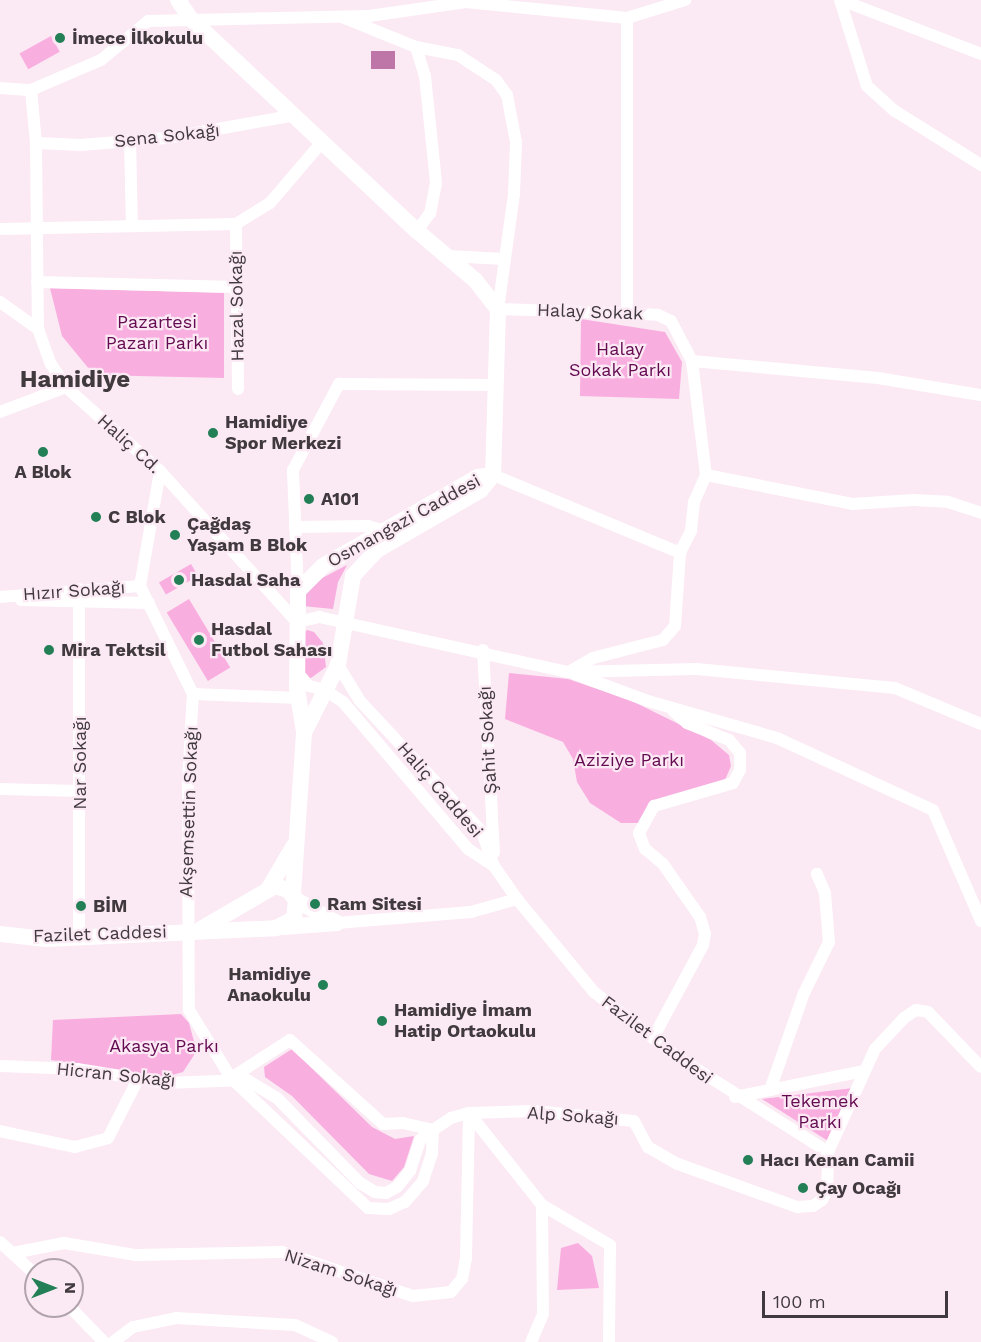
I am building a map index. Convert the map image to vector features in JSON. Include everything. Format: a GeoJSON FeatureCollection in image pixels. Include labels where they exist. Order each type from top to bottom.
{"type":"FeatureCollection","features":[{"type":"Feature","properties":{"kind":"street"},"geometry":{"type":"LineString","coordinates":[[178,0],[190,18],[417,231],[488,293],[498,309]]}},
{"type":"Feature","properties":{"kind":"street"},"geometry":{"type":"LineString","coordinates":[[190,18],[194,0]]}},
{"type":"Feature","properties":{"kind":"street"},"geometry":{"type":"LineString","coordinates":[[0,88],[31,90],[101,60],[148,21],[190,18],[342,17],[466,2],[627,18],[685,0]]}},
{"type":"Feature","properties":{"kind":"street"},"geometry":{"type":"LineString","coordinates":[[841,0],[981,54]]}},
{"type":"Feature","properties":{"kind":"street"},"geometry":{"type":"LineString","coordinates":[[841,0],[867,86],[895,111],[981,165]]}},
{"type":"Feature","properties":{"kind":"street"},"geometry":{"type":"LineString","coordinates":[[304,733],[338,665],[342,625],[349,590],[360,566],[377,550],[481,490],[493,475],[498,309],[516,142],[507,96],[496,80],[458,55],[416,47],[342,17]]}},
{"type":"Feature","properties":{"kind":"street"},"geometry":{"type":"LineString","coordinates":[[627,18],[627,312]]}},
{"type":"Feature","properties":{"kind":"street"},"geometry":{"type":"LineString","coordinates":[[416,47],[425,76],[436,183],[430,213],[417,231]]}},
{"type":"Feature","properties":{"kind":"street","name":"Haliç Cd."},"geometry":{"type":"LineString","coordinates":[[31,90],[36,143],[38,329],[51,364],[66,387],[160,471],[297,622]]}},
{"type":"Feature","properties":{"kind":"street","name":"Sena Sokağı"},"geometry":{"type":"LineString","coordinates":[[36,143],[81,145],[234,129],[296,115]]}},
{"type":"Feature","properties":{"kind":"street"},"geometry":{"type":"LineString","coordinates":[[130,140],[132,225]]}},
{"type":"Feature","properties":{"kind":"street"},"geometry":{"type":"LineString","coordinates":[[0,229],[236,224],[270,203],[322,142]]}},
{"type":"Feature","properties":{"kind":"street","name":"Hazal Sokağı"},"geometry":{"type":"LineString","coordinates":[[236,224],[237,389]]}},
{"type":"Feature","properties":{"kind":"street"},"geometry":{"type":"LineString","coordinates":[[447,256],[505,259]]}},
{"type":"Feature","properties":{"kind":"street"},"geometry":{"type":"LineString","coordinates":[[37,282],[237,287]]}},
{"type":"Feature","properties":{"kind":"street"},"geometry":{"type":"LineString","coordinates":[[0,302],[38,329]]}},
{"type":"Feature","properties":{"kind":"street","name":"Halay Sokak"},"geometry":{"type":"LineString","coordinates":[[498,309],[627,312],[658,315],[671,321],[692,361]]}},
{"type":"Feature","properties":{"kind":"street"},"geometry":{"type":"LineString","coordinates":[[568,672],[593,658],[663,640],[675,626],[680,553],[691,531],[694,502],[706,475],[692,361],[878,378],[981,395]]}},
{"type":"Feature","properties":{"kind":"street"},"geometry":{"type":"LineString","coordinates":[[293,846],[264,892],[257,914],[264,924],[280,928],[294,919],[293,846],[304,733],[296,671],[298,591],[293,470],[339,384],[495,385]]}},
{"type":"Feature","properties":{"kind":"street"},"geometry":{"type":"LineString","coordinates":[[0,412],[66,387]]}},
{"type":"Feature","properties":{"kind":"street","name":"Hızır Sokağı"},"geometry":{"type":"LineString","coordinates":[[0,598],[79,595],[140,586],[160,471]]}},
{"type":"Feature","properties":{"kind":"street"},"geometry":{"type":"LineString","coordinates":[[493,475],[680,553]]}},
{"type":"Feature","properties":{"kind":"street","name":"Osmangazi Caddesi"},"geometry":{"type":"LineString","coordinates":[[298,591],[314,572],[478,477],[493,475]]}},
{"type":"Feature","properties":{"kind":"street"},"geometry":{"type":"LineString","coordinates":[[706,475],[852,504],[914,500],[948,502],[981,513]]}},
{"type":"Feature","properties":{"kind":"street"},"geometry":{"type":"LineString","coordinates":[[295,527],[368,526],[385,531]]}},
{"type":"Feature","properties":{"kind":"street","name":"Akşemsettin Sokağı"},"geometry":{"type":"LineString","coordinates":[[140,586],[193,694],[193,930]]}},
{"type":"Feature","properties":{"kind":"street"},"geometry":{"type":"LineString","coordinates":[[79,595],[149,603]]}},
{"type":"Feature","properties":{"kind":"street","name":"Nar Sokağı"},"geometry":{"type":"LineString","coordinates":[[79,595],[79,937]]}},
{"type":"Feature","properties":{"kind":"street"},"geometry":{"type":"LineString","coordinates":[[297,622],[319,616],[342,625],[483,650],[568,672],[670,708],[777,738],[933,810],[981,921]]}},
{"type":"Feature","properties":{"kind":"street","name":"Şahit Sokağı"},"geometry":{"type":"LineString","coordinates":[[483,650],[494,866]]}},
{"type":"Feature","properties":{"kind":"street","name":"Haliç Caddesi"},"geometry":{"type":"LineString","coordinates":[[338,665],[360,701],[482,832],[494,866]]}},
{"type":"Feature","properties":{"kind":"street"},"geometry":{"type":"LineString","coordinates":[[568,672],[697,669],[895,688],[981,724]]}},
{"type":"Feature","properties":{"kind":"street","name":"Haliç Caddesi"},"geometry":{"type":"LineString","coordinates":[[296,671],[309,686],[325,690],[353,711],[468,849],[494,866]]}},
{"type":"Feature","properties":{"kind":"street"},"geometry":{"type":"LineString","coordinates":[[193,694],[298,698]]}},
{"type":"Feature","properties":{"kind":"street"},"geometry":{"type":"LineString","coordinates":[[653,1038],[703,945],[705,934],[700,917],[663,864],[645,849],[639,833],[654,806],[722,788],[733,783],[740,770],[740,753],[729,740],[687,723],[670,708]]}},
{"type":"Feature","properties":{"kind":"street"},"geometry":{"type":"LineString","coordinates":[[0,789],[80,791]]}},
{"type":"Feature","properties":{"kind":"street","name":"Fazilet Caddesi"},"geometry":{"type":"LineString","coordinates":[[494,866],[517,899],[594,992],[735,1097],[828,1152]]}},
{"type":"Feature","properties":{"kind":"street"},"geometry":{"type":"LineString","coordinates":[[770,1090],[804,993],[829,942],[825,893],[817,874]]}},
{"type":"Feature","properties":{"kind":"street"},"geometry":{"type":"LineString","coordinates":[[433,1130],[432,1154],[423,1181],[405,1202],[389,1209],[368,1208],[231,1078],[189,1010],[193,930],[264,892],[282,887],[337,923],[471,912],[517,899]]}},
{"type":"Feature","properties":{"kind":"street","name":"Fazilet Caddesi"},"geometry":{"type":"LineString","coordinates":[[0,934],[46,939],[193,930],[280,928],[337,923]]}},
{"type":"Feature","properties":{"kind":"street","name":"Alp Sokağı"},"geometry":{"type":"LineString","coordinates":[[433,1130],[451,1118],[469,1113],[534,1111],[634,1120],[648,1147],[678,1164],[797,1207],[813,1206],[822,1200],[826,1190],[828,1152],[864,1071],[886,1032],[916,1010],[928,1012],[981,1067]]}},
{"type":"Feature","properties":{"kind":"street"},"geometry":{"type":"LineString","coordinates":[[231,1078],[290,1040],[383,1124],[403,1123],[433,1130]]}},
{"type":"Feature","properties":{"kind":"street","name":"Hicran Sokağı"},"geometry":{"type":"LineString","coordinates":[[0,1066],[77,1069],[164,1083],[231,1078]]}},
{"type":"Feature","properties":{"kind":"street"},"geometry":{"type":"LineString","coordinates":[[735,1097],[864,1071]]}},
{"type":"Feature","properties":{"kind":"street"},"geometry":{"type":"LineString","coordinates":[[231,1078],[247,1080],[277,1098],[360,1183],[375,1192],[386,1193],[397,1187],[410,1171],[420,1140],[433,1130]]}},
{"type":"Feature","properties":{"kind":"street"},"geometry":{"type":"LineString","coordinates":[[0,1131],[75,1147],[108,1138],[138,1079]]}},
{"type":"Feature","properties":{"kind":"street"},"geometry":{"type":"LineString","coordinates":[[469,1113],[542,1205],[610,1245],[609,1342]]}},
{"type":"Feature","properties":{"kind":"street","name":"Nizam Sokağı"},"geometry":{"type":"LineString","coordinates":[[13,1253],[64,1243],[136,1255],[282,1252],[413,1296],[451,1292],[462,1279],[466,1258],[469,1113]]}},
{"type":"Feature","properties":{"kind":"street"},"geometry":{"type":"LineString","coordinates":[[531,1342],[543,1314],[542,1205]]}},
{"type":"Feature","properties":{"kind":"street"},"geometry":{"type":"LineString","coordinates":[[0,1242],[24,1264]]}},
{"type":"Feature","properties":{"kind":"street"},"geometry":{"type":"LineString","coordinates":[[81,1318],[104,1342]]}},
{"type":"Feature","properties":{"kind":"street"},"geometry":{"type":"LineString","coordinates":[[112,1342],[133,1327],[176,1318],[295,1325],[332,1342]]}},
{"type":"Feature","properties":{"kind":"green space"},"geometry":{"type":"Polygon","coordinates":[[[51,36],[60,52],[28,69],[20,53],[51,36]]]}},
{"type":"Feature","properties":{"kind":"green space","name":"Pazartesi Pazarı Parkı"},"geometry":{"type":"Polygon","coordinates":[[[50,288],[224,293],[224,378],[94,375],[62,336],[50,288]]]}},
{"type":"Feature","properties":{"kind":"green space","name":"Halay Sokak Parkı"},"geometry":{"type":"Polygon","coordinates":[[[581,319],[665,332],[682,362],[679,399],[580,396],[581,319]]]}},
{"type":"Feature","properties":{"kind":"green space","name":"Hasdal Saha"},"geometry":{"type":"Polygon","coordinates":[[[191,564],[198,576],[166,595],[159,582],[191,564]]]}},
{"type":"Feature","properties":{"kind":"green space"},"geometry":{"type":"Polygon","coordinates":[[[347,565],[338,582],[333,609],[302,606],[309,585],[347,565]]]}},
{"type":"Feature","properties":{"kind":"green space","name":"Hasdal Futbol Sahası"},"geometry":{"type":"Polygon","coordinates":[[[189,599],[230,668],[208,681],[167,612],[189,599]]]}},
{"type":"Feature","properties":{"kind":"green space"},"geometry":{"type":"Polygon","coordinates":[[[307,630],[314,632],[323,643],[326,667],[311,678],[306,678],[299,660],[302,634],[307,630]]]}},
{"type":"Feature","properties":{"kind":"green space","name":"Aziziye Parkı"},"geometry":{"type":"Polygon","coordinates":[[[509,673],[568,679],[632,701],[711,740],[729,755],[731,766],[725,780],[659,806],[651,823],[621,823],[590,803],[577,782],[573,759],[563,742],[505,719],[509,673]]]}},
{"type":"Feature","properties":{"kind":"green space","name":"Akasya Parkı"},"geometry":{"type":"Polygon","coordinates":[[[181,1014],[189,1023],[195,1045],[194,1055],[183,1072],[165,1077],[51,1060],[53,1020],[181,1014]]]}},
{"type":"Feature","properties":{"kind":"green space"},"geometry":{"type":"Polygon","coordinates":[[[292,1049],[372,1127],[395,1139],[414,1136],[404,1167],[392,1181],[369,1174],[292,1096],[265,1077],[264,1067],[292,1049]]]}},
{"type":"Feature","properties":{"kind":"green space","name":"Tekemek Parkı"},"geometry":{"type":"Polygon","coordinates":[[[853,1088],[828,1141],[762,1099],[853,1088]]]}},
{"type":"Feature","properties":{"kind":"green space"},"geometry":{"type":"Polygon","coordinates":[[[578,1243],[592,1256],[599,1288],[557,1290],[561,1248],[578,1243]]]}},
{"type":"Feature","properties":{"kind":"shaded area"},"geometry":{"type":"Polygon","coordinates":[[[371,51],[395,51],[395,69],[371,69],[371,51]]]}},
{"type":"Feature","properties":{"kind":"place","name":"İmece İlkokulu"},"geometry":{"type":"Point","coordinates":[60,38]}},
{"type":"Feature","properties":{"kind":"place","name":"Hamidiye Spor Merkezi"},"geometry":{"type":"Point","coordinates":[213,433]}},
{"type":"Feature","properties":{"kind":"place","name":"A Blok"},"geometry":{"type":"Point","coordinates":[43,452]}},
{"type":"Feature","properties":{"kind":"place","name":"A101"},"geometry":{"type":"Point","coordinates":[309,499]}},
{"type":"Feature","properties":{"kind":"place","name":"C Blok"},"geometry":{"type":"Point","coordinates":[96,517]}},
{"type":"Feature","properties":{"kind":"place","name":"Çağdaş Yaşam B Blok"},"geometry":{"type":"Point","coordinates":[175,535]}},
{"type":"Feature","properties":{"kind":"place","name":"Hasdal Saha"},"geometry":{"type":"Point","coordinates":[179,580]}},
{"type":"Feature","properties":{"kind":"place","name":"Hasdal Futbol Sahası"},"geometry":{"type":"Point","coordinates":[199,640]}},
{"type":"Feature","properties":{"kind":"place","name":"Mira Tektsil"},"geometry":{"type":"Point","coordinates":[49,650]}},
{"type":"Feature","properties":{"kind":"place","name":"Ram Sitesi"},"geometry":{"type":"Point","coordinates":[315,904]}},
{"type":"Feature","properties":{"kind":"place","name":"BİM"},"geometry":{"type":"Point","coordinates":[81,906]}},
{"type":"Feature","properties":{"kind":"place","name":"Hamidiye Anaokulu"},"geometry":{"type":"Point","coordinates":[323,985]}},
{"type":"Feature","properties":{"kind":"place","name":"Hamidiye İmam Hatip Ortaokulu"},"geometry":{"type":"Point","coordinates":[382,1021]}},
{"type":"Feature","properties":{"kind":"place","name":"Hacı Kenan Camii"},"geometry":{"type":"Point","coordinates":[748,1160]}},
{"type":"Feature","properties":{"kind":"place","name":"Çay Ocağı"},"geometry":{"type":"Point","coordinates":[803,1188]}},
{"type":"Feature","properties":{"kind":"district","name":"Hamidiye"},"geometry":{"type":"Point","coordinates":[75,380]}}]}
